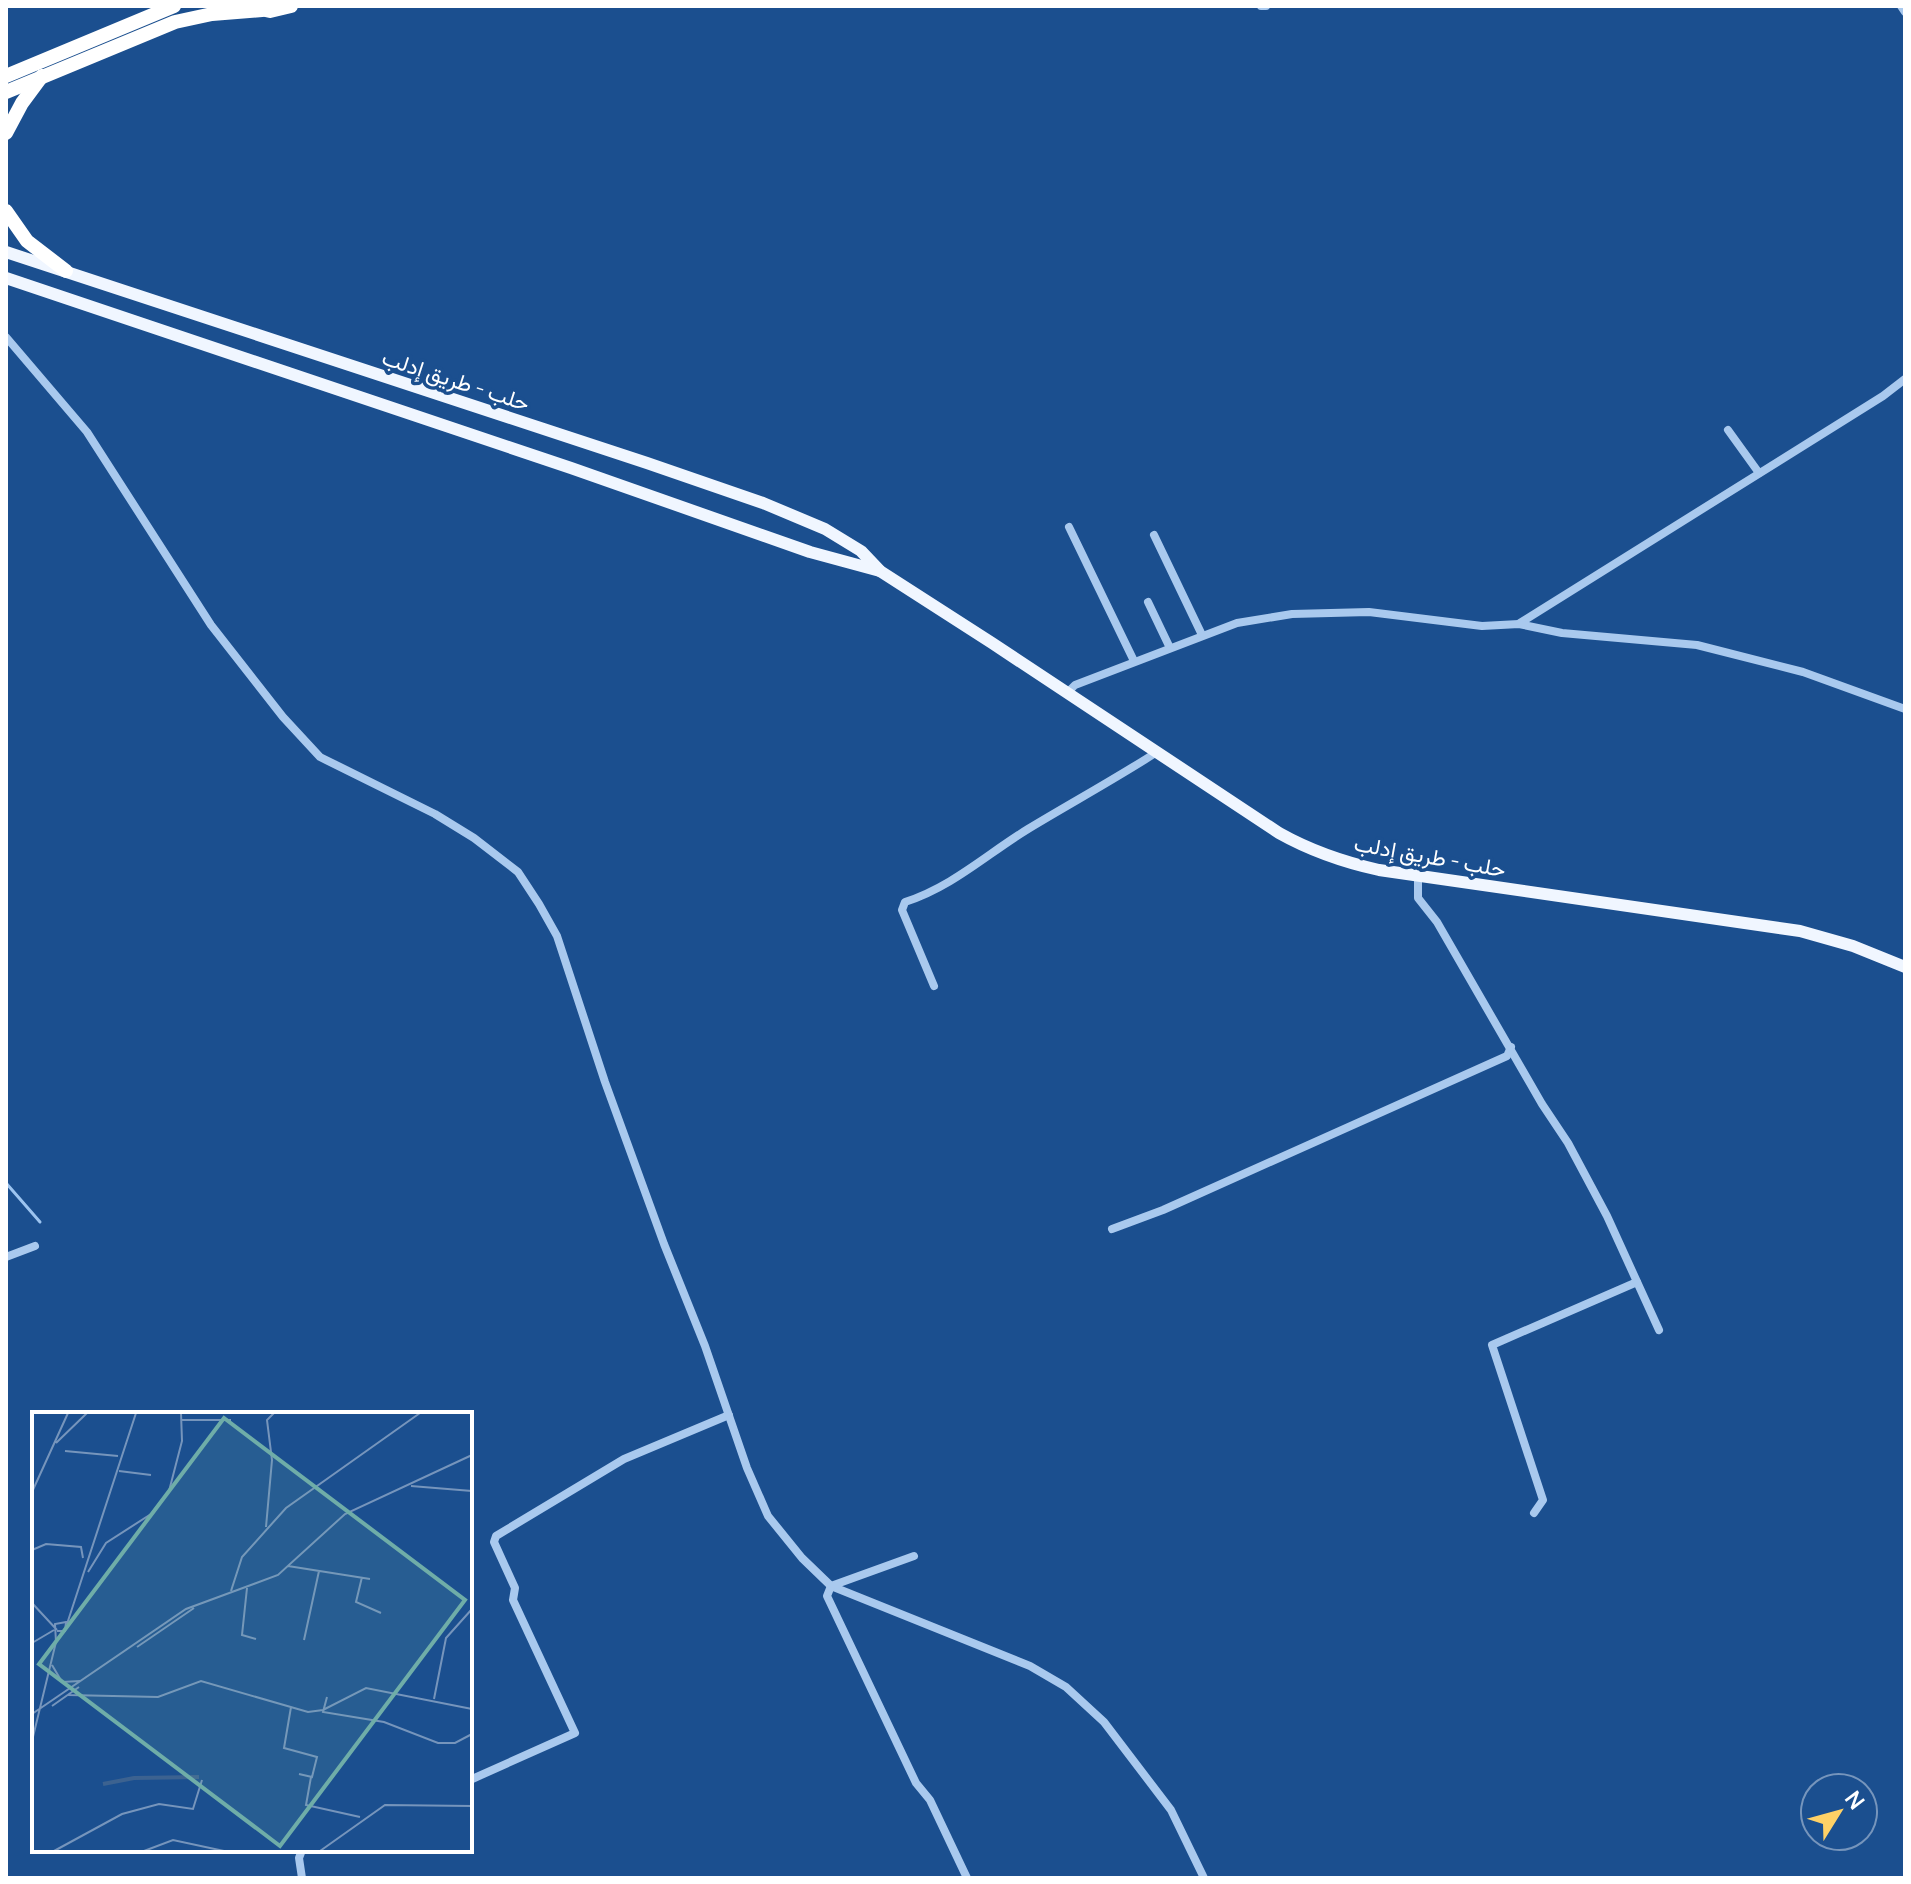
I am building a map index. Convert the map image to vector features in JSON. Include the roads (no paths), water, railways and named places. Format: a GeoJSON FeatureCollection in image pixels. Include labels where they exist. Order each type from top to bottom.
{"type":"FeatureCollection","features":[{"type":"Feature","properties":{"kind":"highway"},"geometry":{"type":"LineString","coordinates":[[6,76],[174,6]]}},
{"type":"Feature","properties":{"kind":"highway"},"geometry":{"type":"LineString","coordinates":[[6,92],[186,18],[257,8],[277,11],[291,6]]}},
{"type":"Feature","properties":{"kind":"highway"},"geometry":{"type":"LineString","coordinates":[[6,133],[22,103],[43,75]]}},
{"type":"Feature","properties":{"kind":"highway"},"geometry":{"type":"LineString","coordinates":[[6,211],[27,241],[66,271]]}},
{"type":"Feature","properties":{"kind":"main road","name":"حلب - طريق إدلب"},"geometry":{"type":"LineString","coordinates":[[6,252],[763,503],[845,539],[880,571],[1279,833],[1307,849],[1336,860],[1418,876],[1800,931],[1853,946],[1905,967]]}},
{"type":"Feature","properties":{"kind":"main road"},"geometry":{"type":"LineString","coordinates":[[60,296],[66,271]]}},
{"type":"Feature","properties":{"kind":"main road","name":"حلب - طريق إدلب"},"geometry":{"type":"LineString","coordinates":[[6,278],[571,468],[810,552],[880,571]]}},
{"type":"Feature","properties":{"kind":"street"},"geometry":{"type":"LineString","coordinates":[[1901,6],[1905,12]]}},
{"type":"Feature","properties":{"kind":"street"},"geometry":{"type":"LineString","coordinates":[[6,337],[87,432],[211,625],[283,717],[320,757],[435,814],[497,854],[518,872],[557,936],[605,1082],[747,1468],[768,1516],[802,1558],[831,1586],[1030,1666],[1066,1687],[1104,1722],[1171,1810],[1204,1878]]}},
{"type":"Feature","properties":{"kind":"street"},"geometry":{"type":"LineString","coordinates":[[1519,624],[1883,396],[1905,379]]}},
{"type":"Feature","properties":{"kind":"street"},"geometry":{"type":"LineString","coordinates":[[1728,430],[1759,473]]}},
{"type":"Feature","properties":{"kind":"street"},"geometry":{"type":"LineString","coordinates":[[1069,527],[1134,661]]}},
{"type":"Feature","properties":{"kind":"street"},"geometry":{"type":"LineString","coordinates":[[1154,535],[1202,635]]}},
{"type":"Feature","properties":{"kind":"street"},"geometry":{"type":"LineString","coordinates":[[1148,602],[1170,648]]}},
{"type":"Feature","properties":{"kind":"street"},"geometry":{"type":"LineString","coordinates":[[1067,693],[1075,685],[1237,623],[1292,614],[1369,612],[1482,626],[1519,624],[1562,633],[1697,645],[1803,672],[1905,709]]}},
{"type":"Feature","properties":{"kind":"street"},"geometry":{"type":"LineString","coordinates":[[934,986],[902,910],[905,902],[956,879],[1028,829],[1157,752]]}},
{"type":"Feature","properties":{"kind":"street"},"geometry":{"type":"LineString","coordinates":[[1418,876],[1418,898],[1437,922],[1607,1216],[1659,1330]]}},
{"type":"Feature","properties":{"kind":"street"},"geometry":{"type":"LineString","coordinates":[[1112,1229],[1163,1210],[1507,1056],[1511,1047]]}},
{"type":"Feature","properties":{"kind":"street"},"geometry":{"type":"LineString","coordinates":[[6,1257],[35,1246]]}},
{"type":"Feature","properties":{"kind":"street"},"geometry":{"type":"LineString","coordinates":[[1534,1513],[1543,1500],[1492,1345],[1637,1282]]}},
{"type":"Feature","properties":{"kind":"street"},"geometry":{"type":"LineString","coordinates":[[472,1779],[575,1733],[513,1600],[515,1588],[494,1542],[496,1536],[624,1459],[729,1415]]}},
{"type":"Feature","properties":{"kind":"street"},"geometry":{"type":"LineString","coordinates":[[914,1556],[831,1586],[827,1596],[916,1783],[930,1800],[967,1878]]}},
{"type":"Feature","properties":{"kind":"street"},"geometry":{"type":"LineString","coordinates":[[301,1852],[299,1858],[302,1878]]}},
{"type":"Feature","properties":{"kind":"waterway"},"geometry":{"type":"LineString","coordinates":[[6,1183],[40,1222]]}}]}
